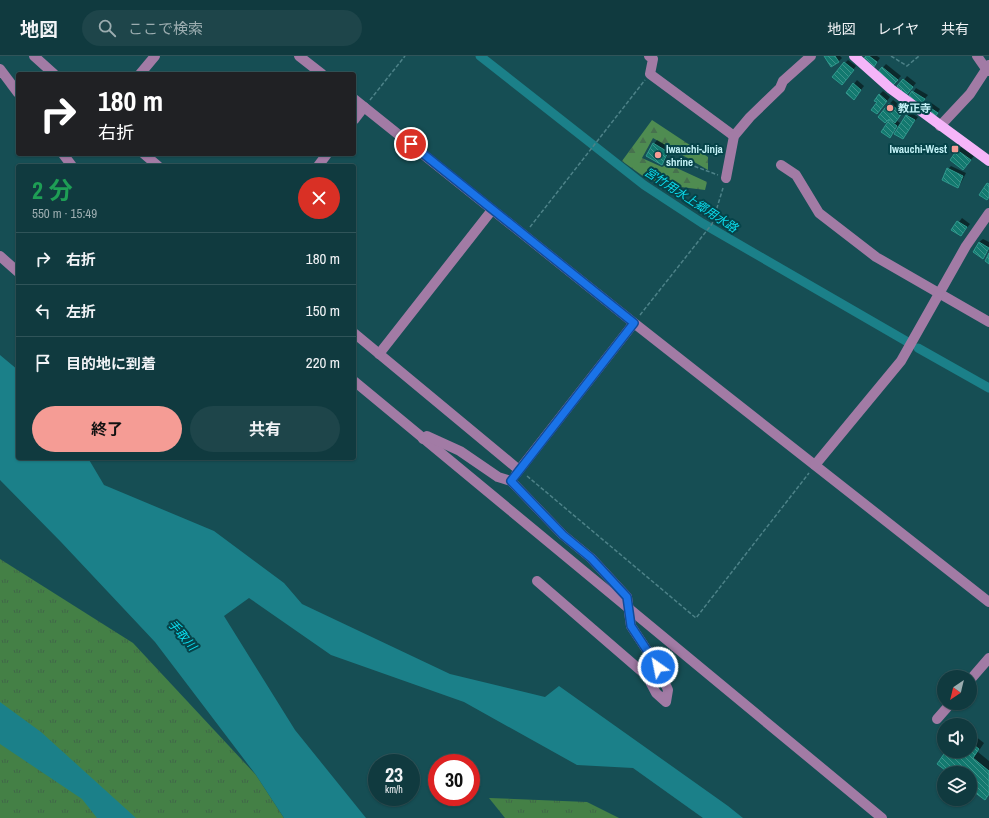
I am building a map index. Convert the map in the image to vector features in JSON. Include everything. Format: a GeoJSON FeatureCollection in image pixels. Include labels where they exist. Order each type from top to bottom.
{"type":"FeatureCollection","features":[{"type":"Feature","properties":{"kind":"main road"},"geometry":{"type":"LineString","coordinates":[[854,56],[891,89],[989,161]]}},
{"type":"Feature","properties":{"kind":"street"},"geometry":{"type":"LineString","coordinates":[[34,56],[52,72]]}},
{"type":"Feature","properties":{"kind":"street"},"geometry":{"type":"LineString","coordinates":[[142,72],[154,56]]}},
{"type":"Feature","properties":{"kind":"street"},"geometry":{"type":"LineString","coordinates":[[299,56],[319,72]]}},
{"type":"Feature","properties":{"kind":"street"},"geometry":{"type":"LineString","coordinates":[[649,56],[653,59],[650,74],[734,136]]}},
{"type":"Feature","properties":{"kind":"street"},"geometry":{"type":"LineString","coordinates":[[726,178],[734,136],[750,117],[780,88],[783,81],[811,56]]}},
{"type":"Feature","properties":{"kind":"street"},"geometry":{"type":"LineString","coordinates":[[940,126],[970,94],[988,68],[977,56]]}},
{"type":"Feature","properties":{"kind":"street"},"geometry":{"type":"LineString","coordinates":[[0,69],[16,90]]}},
{"type":"Feature","properties":{"kind":"street"},"geometry":{"type":"LineString","coordinates":[[356,101],[634,323],[989,602]]}},
{"type":"Feature","properties":{"kind":"street"},"geometry":{"type":"LineString","coordinates":[[356,117],[364,107]]}},
{"type":"Feature","properties":{"kind":"street"},"geometry":{"type":"LineString","coordinates":[[146,156],[156,164]]}},
{"type":"Feature","properties":{"kind":"street"},"geometry":{"type":"LineString","coordinates":[[781,165],[796,175],[819,213],[876,257],[989,322]]}},
{"type":"Feature","properties":{"kind":"street"},"geometry":{"type":"LineString","coordinates":[[379,354],[492,210]]}},
{"type":"Feature","properties":{"kind":"street"},"geometry":{"type":"LineString","coordinates":[[815,465],[901,361],[966,246],[986,224],[989,213]]}},
{"type":"Feature","properties":{"kind":"street"},"geometry":{"type":"LineString","coordinates":[[0,256],[16,270]]}},
{"type":"Feature","properties":{"kind":"street"},"geometry":{"type":"LineString","coordinates":[[511,481],[634,323]]}},
{"type":"Feature","properties":{"kind":"street"},"geometry":{"type":"LineString","coordinates":[[356,335],[519,470]]}},
{"type":"Feature","properties":{"kind":"street"},"geometry":{"type":"LineString","coordinates":[[356,383],[882,818]]}},
{"type":"Feature","properties":{"kind":"street"},"geometry":{"type":"LineString","coordinates":[[356,389],[368,393]]}},
{"type":"Feature","properties":{"kind":"street"},"geometry":{"type":"LineString","coordinates":[[423,439],[427,436],[460,451],[498,477],[511,481],[563,535],[591,558],[617,586],[627,597],[631,626],[658,667],[668,690],[666,702],[656,693],[647,676],[537,582]]}},
{"type":"Feature","properties":{"kind":"street"},"geometry":{"type":"LineString","coordinates":[[977,672],[989,658]]}},
{"type":"Feature","properties":{"kind":"street"},"geometry":{"type":"LineString","coordinates":[[938,718],[945,710]]}},
{"type":"Feature","properties":{"kind":"path"},"geometry":{"type":"LineString","coordinates":[[364,107],[406,56]]}},
{"type":"Feature","properties":{"kind":"path"},"geometry":{"type":"LineString","coordinates":[[891,56],[907,66],[919,56]]}},
{"type":"Feature","properties":{"kind":"path"},"geometry":{"type":"LineString","coordinates":[[524,235],[650,74]]}},
{"type":"Feature","properties":{"kind":"path"},"geometry":{"type":"LineString","coordinates":[[634,323],[712,224],[720,202],[726,178],[672,158]]}},
{"type":"Feature","properties":{"kind":"path"},"geometry":{"type":"LineString","coordinates":[[519,470],[696,618],[815,465]]}},
{"type":"Feature","properties":{"kind":"green space"},"geometry":{"type":"Polygon","coordinates":[[[652,120],[708,157],[708,170],[653,138],[642,158],[662,167],[668,164],[707,182],[705,190],[673,186],[647,179],[622,161],[652,120]]]}},
{"type":"Feature","properties":{"kind":"green space"},"geometry":{"type":"Polygon","coordinates":[[[0,559],[133,643],[256,775],[284,818],[0,818],[0,559]]]}},
{"type":"Feature","properties":{"kind":"green space"},"geometry":{"type":"Polygon","coordinates":[[[489,798],[587,802],[619,818],[505,818],[489,798]]]}},
{"type":"Feature","properties":{"kind":"water","name":"手取川"},"geometry":{"type":"Polygon","coordinates":[[[0,355],[16,368],[16,460],[89,460],[104,485],[214,531],[284,583],[302,604],[450,674],[545,697],[559,686],[743,818],[703,818],[633,768],[577,765],[464,702],[331,655],[249,598],[224,616],[295,730],[366,818],[284,818],[256,775],[155,642],[61,542],[0,480],[0,355]]]}},
{"type":"Feature","properties":{"kind":"water"},"geometry":{"type":"Polygon","coordinates":[[[0,702],[41,732],[136,818],[97,818],[82,799],[0,744],[0,702]]]}},
{"type":"Feature","properties":{"kind":"building"},"geometry":{"type":"Polygon","coordinates":[[[824,56],[835,56],[839,62],[831,67],[824,56]]]}},
{"type":"Feature","properties":{"kind":"building"},"geometry":{"type":"Polygon","coordinates":[[[866,56],[869,56],[877,62],[872,70],[861,62],[866,56]]]}},
{"type":"Feature","properties":{"kind":"building"},"geometry":{"type":"Polygon","coordinates":[[[844,62],[854,70],[842,85],[832,77],[844,62]]]}},
{"type":"Feature","properties":{"kind":"building"},"geometry":{"type":"Polygon","coordinates":[[[882,67],[898,80],[892,86],[877,73],[882,67]]]}},
{"type":"Feature","properties":{"kind":"building"},"geometry":{"type":"Polygon","coordinates":[[[903,79],[913,87],[904,98],[899,93],[902,90],[897,86],[903,79]]]}},
{"type":"Feature","properties":{"kind":"building"},"geometry":{"type":"Polygon","coordinates":[[[853,83],[861,90],[854,100],[846,93],[853,83]]]}},
{"type":"Feature","properties":{"kind":"building"},"geometry":{"type":"Polygon","coordinates":[[[912,91],[925,99],[918,108],[906,100],[912,91]]]}},
{"type":"Feature","properties":{"kind":"building"},"geometry":{"type":"Polygon","coordinates":[[[879,94],[887,101],[877,114],[871,110],[877,102],[874,101],[879,94]]]}},
{"type":"Feature","properties":{"kind":"building","name":"教正寺"},"geometry":{"type":"Polygon","coordinates":[[[889,103],[902,113],[895,123],[889,119],[885,123],[878,117],[889,103]]]}},
{"type":"Feature","properties":{"kind":"building"},"geometry":{"type":"Polygon","coordinates":[[[926,105],[938,113],[933,119],[922,111],[926,105]]]}},
{"type":"Feature","properties":{"kind":"building"},"geometry":{"type":"Polygon","coordinates":[[[906,115],[915,120],[903,139],[894,134],[906,115]]]}},
{"type":"Feature","properties":{"kind":"building"},"geometry":{"type":"Polygon","coordinates":[[[889,120],[897,126],[890,138],[881,132],[889,120]]]}},
{"type":"Feature","properties":{"kind":"building"},"geometry":{"type":"Polygon","coordinates":[[[653,143],[668,152],[662,165],[646,156],[653,143]]]}},
{"type":"Feature","properties":{"kind":"building"},"geometry":{"type":"Polygon","coordinates":[[[957,150],[971,160],[963,170],[950,160],[957,150]]]}},
{"type":"Feature","properties":{"kind":"building"},"geometry":{"type":"Polygon","coordinates":[[[947,168],[963,176],[958,188],[942,180],[947,168]]]}},
{"type":"Feature","properties":{"kind":"building"},"geometry":{"type":"Polygon","coordinates":[[[987,183],[989,184],[989,197],[987,200],[979,195],[987,183]]]}},
{"type":"Feature","properties":{"kind":"building"},"geometry":{"type":"Polygon","coordinates":[[[957,221],[967,227],[961,236],[951,230],[957,221]]]}},
{"type":"Feature","properties":{"kind":"building"},"geometry":{"type":"Polygon","coordinates":[[[979,242],[989,248],[983,259],[973,252],[979,242]]]}},
{"type":"Feature","properties":{"kind":"building"},"geometry":{"type":"Polygon","coordinates":[[[989,253],[989,264],[985,261],[989,253]]]}},
{"type":"Feature","properties":{"kind":"building"},"geometry":{"type":"Polygon","coordinates":[[[941,758],[973,758],[989,771],[989,794],[985,800],[977,794],[977,766],[940,766],[937,764],[941,758]]]}},
{"type":"Feature","properties":{"kind":"waterway","name":"宮竹用水上郷用水路"},"geometry":{"type":"LineString","coordinates":[[480,56],[644,185],[702,223],[906,341]]}},
{"type":"Feature","properties":{"kind":"waterway","name":"宮竹用水上郷用水路"},"geometry":{"type":"LineString","coordinates":[[918,348],[989,388]]}},
{"type":"Feature","properties":{"kind":"place","name":"教正寺"},"geometry":{"type":"Point","coordinates":[890,108]}},
{"type":"Feature","properties":{"kind":"place","name":"Iwauchi-West"},"geometry":{"type":"Point","coordinates":[955,149]}},
{"type":"Feature","properties":{"kind":"place","name":"Iwauchi-Jinja shrine"},"geometry":{"type":"Point","coordinates":[658,155]}},
{"type":"Feature","properties":{"kind":"route"},"geometry":{"type":"LineString","coordinates":[[411,144],[634,323],[511,481],[563,535],[591,558],[627,597],[631,626],[658,667]]}}]}
